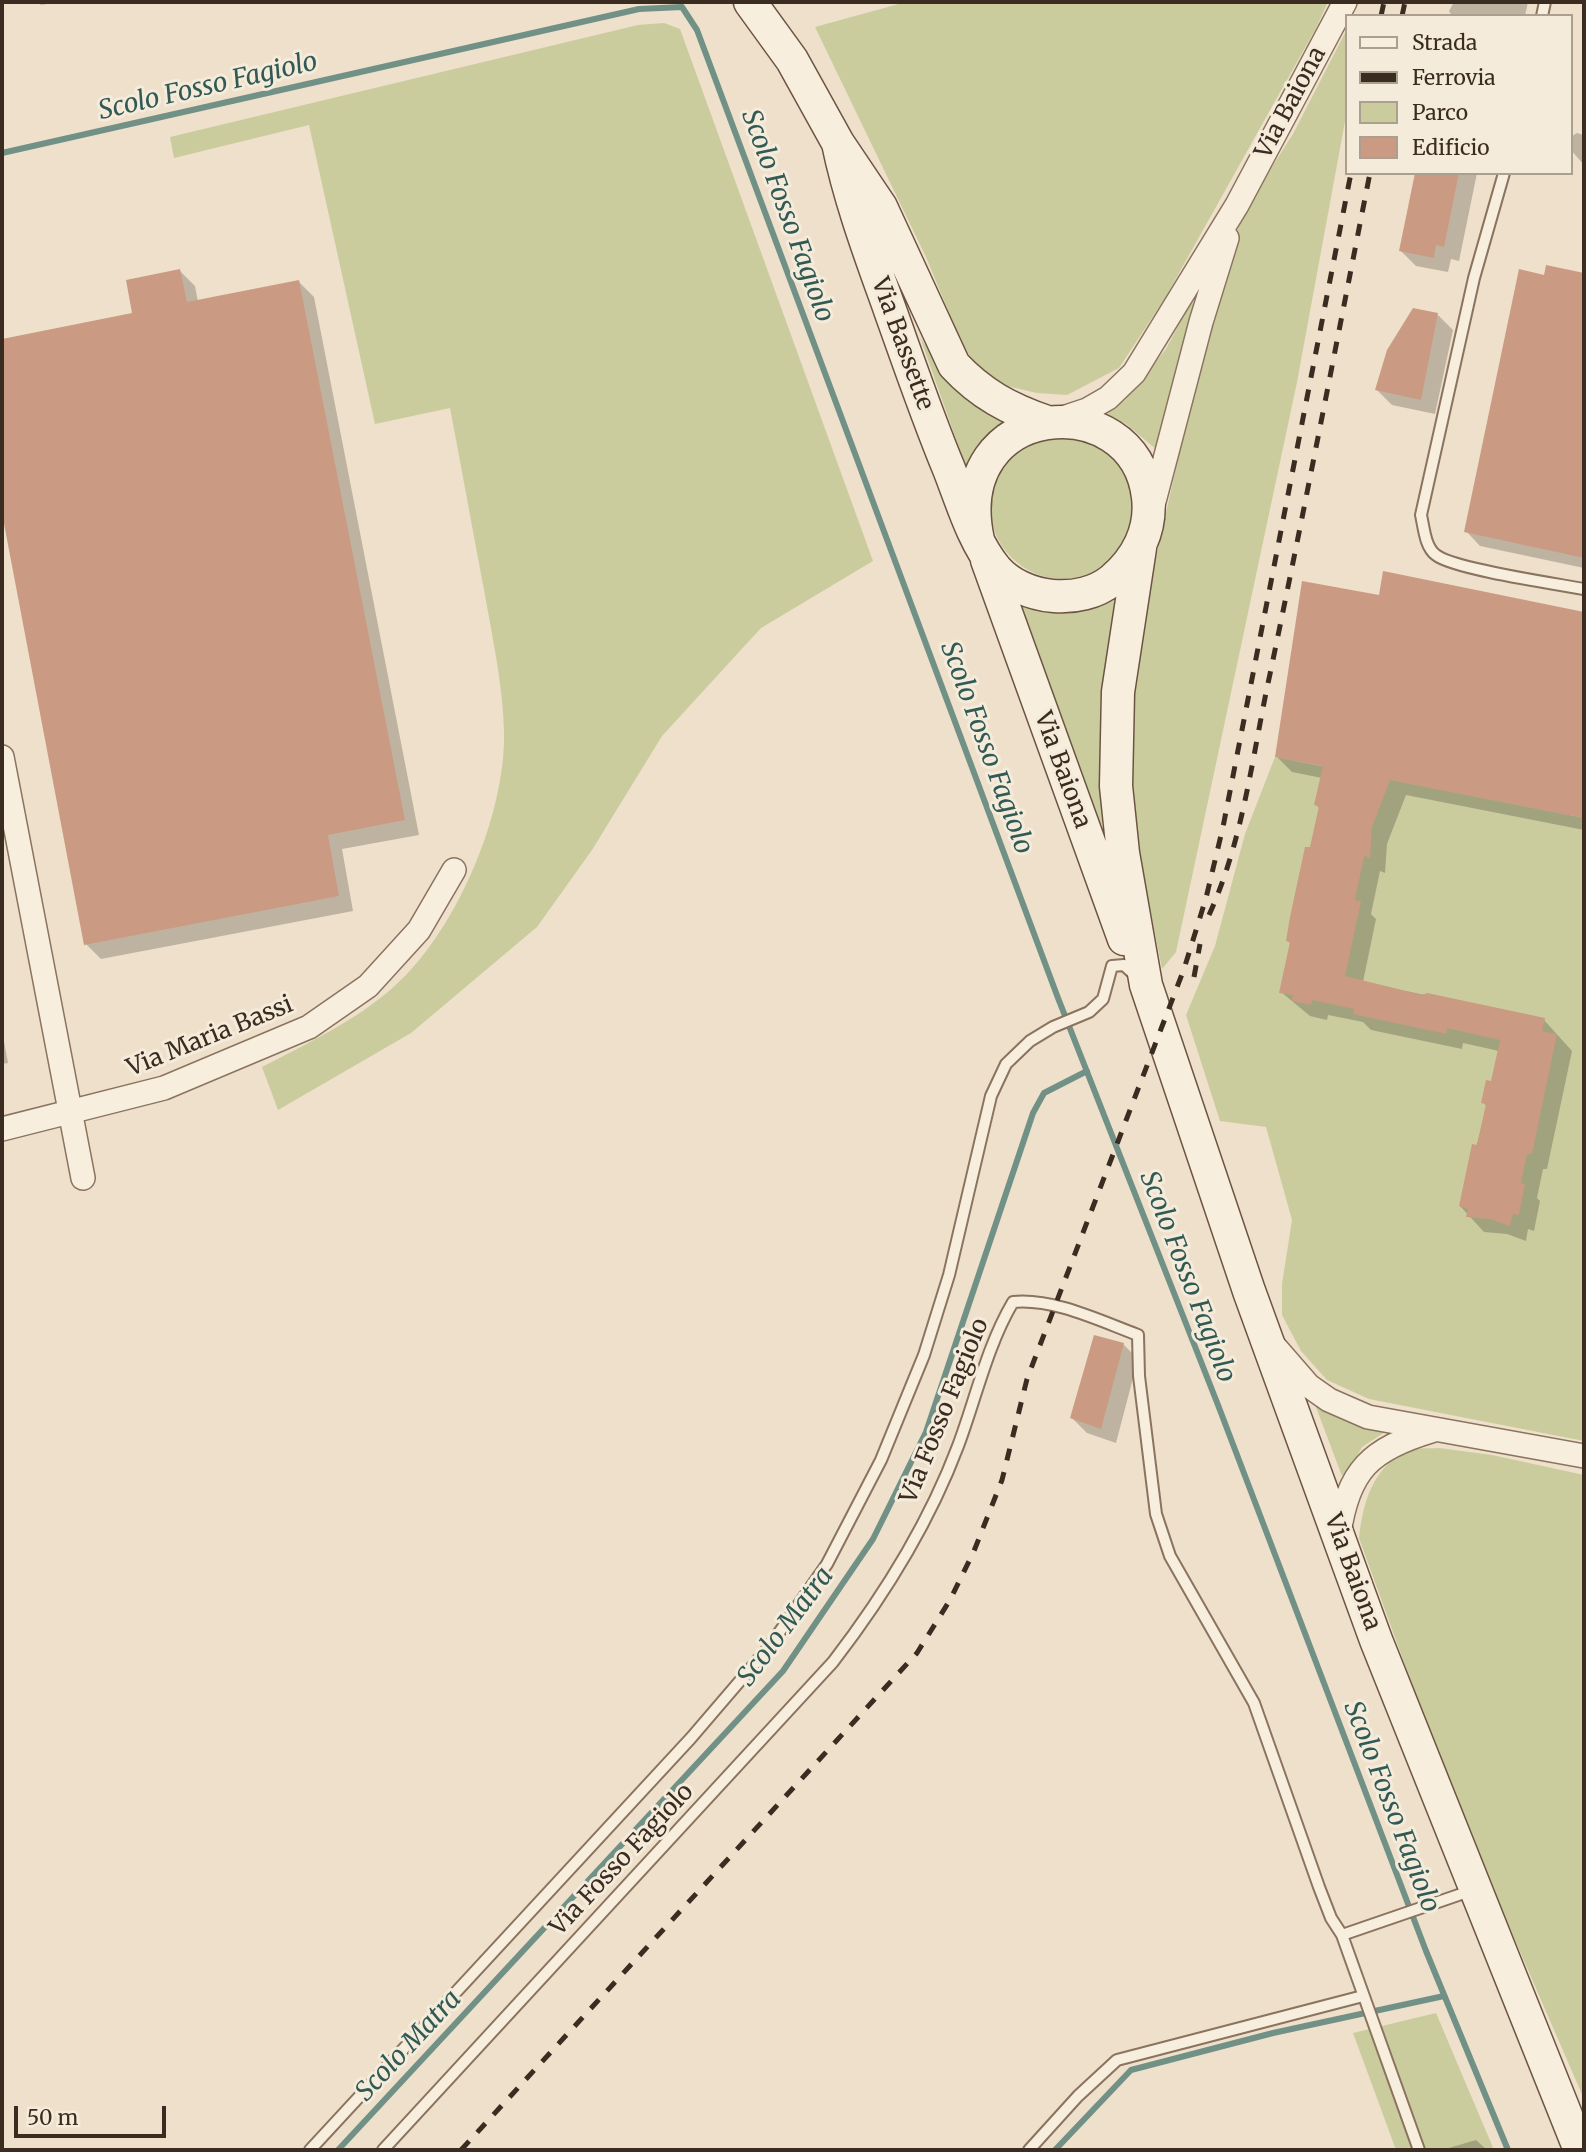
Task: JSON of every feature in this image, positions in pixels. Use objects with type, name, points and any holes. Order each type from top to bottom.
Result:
[{"type":"main road","name":"Via Bassette","points":[[750,2],[792,60],[838,143],[881,207],[954,365],[973,385],[1003,407],[1050,421]]},
{"type":"main road","name":"Via Bassette","points":[[838,143],[849,197],[933,430],[981,546]]},
{"type":"main road","points":[[1050,421],[1080,423],[1105,432],[1125,449],[1140,471],[1148,496],[1144,535],[1127,567],[1108,583],[1087,593],[1063,597],[1040,595],[1017,586],[998,571],[981,546],[972,515],[974,489],[984,465],[1000,444],[1022,430],[1050,421]]},
{"type":"main road","name":"Via Baiona","points":[[1144,535],[1118,692],[1116,786],[1123,853],[1146,985]]},
{"type":"main road","name":"Via Baiona","points":[[981,546],[1119,930],[1146,985],[1264,1332],[1339,1537],[1474,1890],[1580,2150]]},
{"type":"street","name":"Via Baiona","points":[[1050,421],[1087,410],[1108,398],[1134,373],[1237,205],[1345,2]]},
{"type":"street","name":"Via Baiona","points":[[1144,535],[1200,322],[1237,205]]},
{"type":"street","points":[[2,757],[83,1178]]},
{"type":"street","name":"Via Maria Bassi","points":[[2,1129],[164,1088],[309,1027],[377,977],[419,930],[454,870]]},
{"type":"street","points":[[1264,1332],[1293,1371],[1329,1400],[1368,1417],[1584,1456]]},
{"type":"street","points":[[1339,1537],[1343,1503],[1358,1474],[1377,1453],[1396,1441],[1434,1430]]},
{"type":"lane","points":[[1503,175],[1474,278],[1421,515],[1427,541],[1436,555],[1462,565],[1584,589]]},
{"type":"lane","points":[[310,2150],[691,1738],[769,1647],[827,1564],[881,1460],[924,1355],[949,1275],[992,1096],[1006,1065],[1030,1041],[1053,1027],[1089,1012],[1103,999],[1112,966],[1124,964],[1146,985]]},
{"type":"lane","name":"Via Fosso Fagiolo","points":[[383,2150],[833,1662],[863,1623],[917,1535],[952,1461],[1001,1322],[1013,1302],[1029,1300],[1066,1309],[1138,1335],[1139,1376],[1156,1514],[1170,1556],[1254,1703],[1327,1908],[1342,1935],[1419,2150]]},
{"type":"lane","points":[[1342,1935],[1474,1890]]},
{"type":"lane","points":[[1029,2150],[1078,2096],[1116,2060],[1365,1999]]},
{"type":"green space","points":[[906,2],[1328,2],[1165,298],[1119,368],[1067,395],[1037,393],[1007,386],[984,372],[964,349],[926,257],[815,27]]},
{"type":"green space","points":[[664,23],[680,29],[873,561],[761,628],[662,736],[592,850],[537,927],[411,1033],[278,1110],[262,1067],[344,1023],[389,991],[413,968],[435,940],[454,907],[472,873],[496,800],[504,732],[502,698],[450,408],[375,424],[309,125],[174,158],[170,137],[638,25]]},
{"type":"green space","points":[[1344,35],[1344,127],[1297,382],[1176,952],[1162,969],[1129,801],[1134,656],[1197,374],[1243,212],[1293,134]]},
{"type":"green space","points":[[1196,300],[1157,450],[1126,424],[1102,411],[1124,401],[1166,349],[1188,307]]},
{"type":"green space","points":[[920,337],[956,386],[977,404],[1006,422],[969,476]]},
{"type":"green space","points":[[1063,433],[1091,439],[1114,455],[1130,478],[1136,506],[1130,534],[1114,557],[1091,573],[1063,579],[1035,573],[1012,557],[996,534],[990,506],[996,478],[1012,455],[1035,439]]},
{"type":"green space","points":[[1120,587],[1105,705],[1102,824],[1097,825],[1049,682],[1012,591]]},
{"type":"green space","points":[[1275,757],[1584,818],[1584,1441],[1369,1399],[1327,1380],[1301,1351],[1282,1315],[1282,1284],[1292,1220],[1266,1127],[1220,1121],[1186,1015],[1215,946],[1245,834]]},
{"type":"green space","points":[[1314,1402],[1383,1426],[1385,1432],[1362,1447],[1349,1471],[1342,1476]]},
{"type":"green space","points":[[1439,1448],[1492,1455],[1584,1475],[1584,2099],[1452,1795],[1359,1538],[1363,1512],[1371,1488],[1385,1467],[1407,1451]]},
{"type":"green space","points":[[1436,2013],[1494,2150],[1396,2150],[1353,2033]]},
{"type":"building","points":[[1415,175],[1459,175],[1444,247],[1436,245],[1434,258],[1399,251]]},
{"type":"building","points":[[1546,265],[1584,273],[1584,558],[1464,532],[1519,269],[1544,275]]},
{"type":"building","points":[[180,269],[187,302],[299,280],[405,820],[328,835],[339,896],[84,945],[2,513],[2,339],[132,313],[126,280]]},
{"type":"building","points":[[1413,308],[1438,313],[1421,400],[1375,390],[1387,350]]},
{"type":"building","points":[[1383,571],[1584,612],[1584,818],[1390,780],[1372,827],[1370,858],[1364,856],[1355,900],[1361,901],[1345,976],[1422,995],[1427,993],[1545,1018],[1542,1031],[1557,1034],[1532,1154],[1527,1154],[1521,1183],[1525,1184],[1519,1215],[1513,1214],[1510,1226],[1490,1219],[1466,1217],[1468,1209],[1459,1206],[1472,1144],[1477,1145],[1486,1104],[1481,1103],[1486,1080],[1491,1081],[1500,1040],[1447,1028],[1446,1034],[1353,1014],[1354,1009],[1312,1000],[1311,1005],[1292,1001],[1293,995],[1279,993],[1290,942],[1286,941],[1290,917],[1305,847],[1310,847],[1319,806],[1314,805],[1323,766],[1275,757],[1302,581],[1379,595]]},
{"type":"building","points":[[1094,1335],[1124,1343],[1101,1429],[1070,1418]]},
{"type":"waterway","name":"Scolo Fosso Fagiolo","points":[[2,153],[639,9],[682,7],[697,30],[1058,998],[1218,1405],[1426,1951],[1508,2150]]},
{"type":"waterway","name":"Scolo Matra","points":[[338,2150],[783,1671],[873,1539],[926,1432],[1033,1113],[1044,1093],[1087,1071]]},
{"type":"waterway","points":[[1055,2150],[1131,2070],[1273,2033],[1444,1996]]},
{"type":"railway","points":[[1381,14],[1384,2]]},
{"type":"railway","points":[[1402,14],[1405,2]]},
{"type":"railway","points":[[461,2150],[917,1653],[950,1600],[974,1551],[1002,1480],[1027,1379],[1184,969],[1206,898],[1223,827],[1351,175]]},
{"type":"railway","points":[[1209,915],[1231,856],[1246,796],[1370,175]]},
{"type":"railway","points":[[1194,977],[1200,944]]}]
